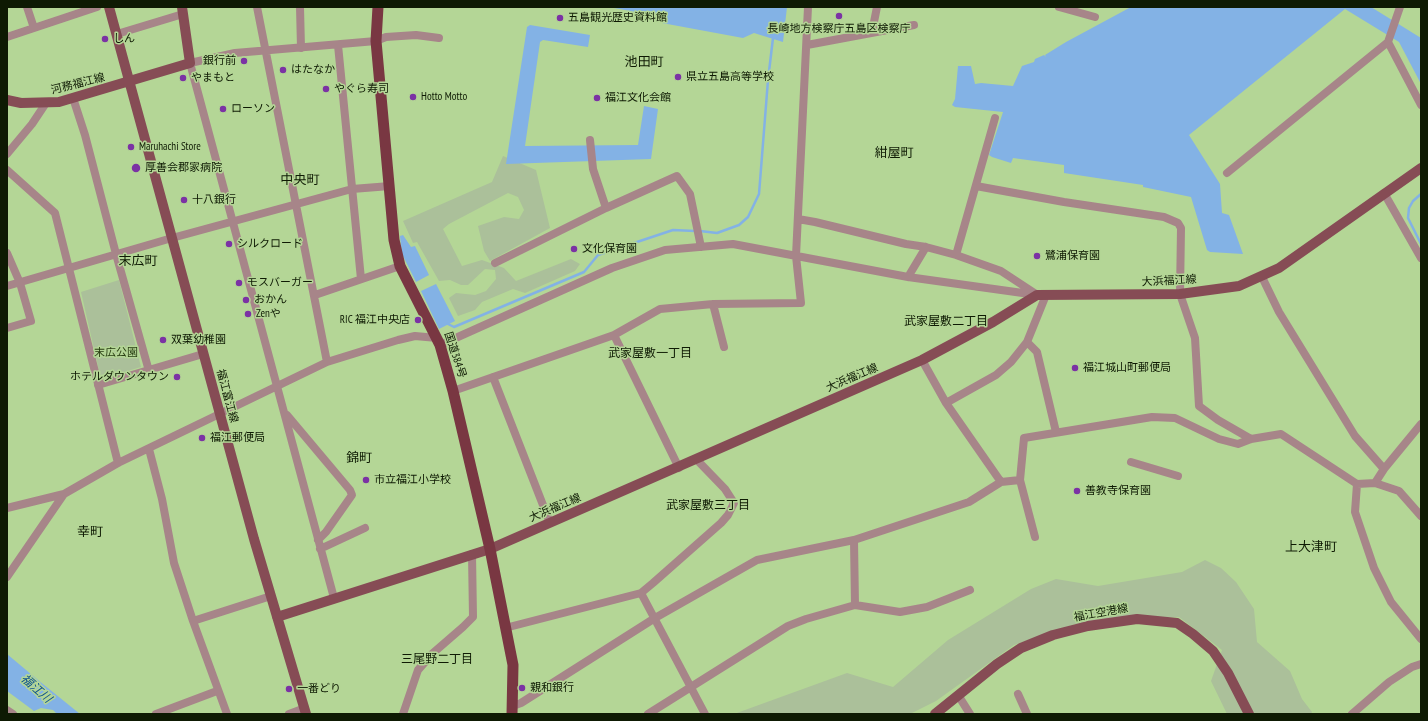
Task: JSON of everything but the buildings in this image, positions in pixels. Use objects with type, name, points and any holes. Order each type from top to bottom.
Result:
[{"type":"highway","name":"国道384号","points":[[378,7],[376,41],[390,186],[391,221],[400,266],[438,342],[453,391],[490,549],[513,665],[512,710]]},
{"type":"main road","name":"福江富江線","points":[[109,7],[203,354],[305,711]]},
{"type":"main road","points":[[130,82],[190,63],[183,11]]},
{"type":"main road","name":"河務福江線","points":[[7,100],[21,103],[46,104],[130,82]]},
{"type":"main road","name":"大浜福江線","points":[[277,617],[490,549],[679,468],[922,360],[1041,295],[1180,294],[1239,286],[1262,277],[1279,268],[1421,168]]},
{"type":"main road","name":"福江空港線","points":[[935,714],[996,664],[1021,648],[1053,635],[1088,626],[1137,619],[1177,623],[1193,634],[1213,651],[1228,673],[1249,714]]},
{"type":"street","points":[[27,7],[34,28]]},
{"type":"street","points":[[7,37],[97,7]]},
{"type":"street","points":[[257,7],[328,362]]},
{"type":"street","points":[[300,7],[301,48]]},
{"type":"street","points":[[453,391],[614,335],[660,309],[713,304],[801,303],[796,256],[808,7]]},
{"type":"street","points":[[872,32],[877,7]]},
{"type":"street","points":[[1059,7],[1095,17]]},
{"type":"street","points":[[1227,172],[1388,42],[1397,20],[1400,7]]},
{"type":"street","points":[[117,34],[183,11]]},
{"type":"street","points":[[807,45],[914,25]]},
{"type":"street","points":[[334,598],[234,221],[190,63],[234,53],[376,41],[386,37],[416,35],[439,38]]},
{"type":"street","points":[[1388,42],[1421,105]]},
{"type":"street","points":[[338,45],[361,279]]},
{"type":"street","points":[[73,98],[85,135],[116,254],[149,371]]},
{"type":"street","points":[[7,154],[32,124],[46,104]]},
{"type":"street","points":[[956,255],[995,118]]},
{"type":"street","points":[[590,140],[593,169],[606,208]]},
{"type":"street","points":[[7,170],[55,213],[70,267],[118,463]]},
{"type":"street","points":[[495,263],[606,208],[677,176],[690,194],[701,247]]},
{"type":"street","points":[[7,286],[296,204],[352,190],[390,186]]},
{"type":"street","points":[[976,186],[1064,202],[1164,217],[1178,223],[1181,228],[1180,294],[1195,338],[1199,406],[1218,420],[1251,439]]},
{"type":"street","points":[[1384,193],[1421,258]]},
{"type":"street","points":[[798,219],[956,255],[1001,271],[1041,295]]},
{"type":"street","points":[[7,508],[64,494],[118,463],[328,362],[415,336],[438,342],[612,268],[665,250],[733,244],[908,277],[1041,295]]},
{"type":"street","points":[[908,277],[926,247]]},
{"type":"street","points":[[7,253],[20,282],[31,321],[7,328]]},
{"type":"street","points":[[315,295],[400,266]]},
{"type":"street","points":[[1262,277],[1279,312],[1355,436],[1384,469]]},
{"type":"street","points":[[946,403],[996,376],[1011,362],[1027,342],[1041,295]]},
{"type":"street","points":[[713,304],[724,347]]},
{"type":"street","points":[[614,335],[679,468]]},
{"type":"street","points":[[1027,342],[1037,352],[1056,432]]},
{"type":"street","points":[[98,385],[203,354]]},
{"type":"street","points":[[922,360],[946,403],[1001,482]]},
{"type":"street","points":[[493,377],[550,523]]},
{"type":"street","points":[[285,413],[350,490],[352,495],[326,532],[318,540]]},
{"type":"street","points":[[1035,537],[1020,480],[1024,438],[1152,417],[1175,418],[1219,440],[1238,444],[1251,439],[1281,434],[1357,484],[1375,483],[1399,491],[1421,516]]},
{"type":"street","points":[[1375,483],[1384,469],[1421,424]]},
{"type":"street","points":[[149,449],[162,499],[174,563],[217,691],[227,714]]},
{"type":"street","points":[[505,628],[641,593],[721,523],[728,515],[734,503],[725,489],[697,460]]},
{"type":"street","points":[[1131,462],[1178,476]]},
{"type":"street","points":[[512,710],[655,618],[757,560],[854,540],[969,502],[1001,482],[1020,480]]},
{"type":"street","points":[[1357,484],[1355,512],[1374,568],[1391,602],[1421,639]]},
{"type":"street","points":[[7,577],[64,494]]},
{"type":"street","points":[[320,549],[365,528]]},
{"type":"street","points":[[854,540],[855,605]]},
{"type":"street","points":[[403,714],[418,670],[433,653],[463,627],[473,616],[472,554]]},
{"type":"street","points":[[648,714],[788,626],[855,605],[900,612],[927,608],[970,590]]},
{"type":"street","points":[[641,593],[705,714]]},
{"type":"street","points":[[193,621],[271,596]]},
{"type":"street","points":[[1352,714],[1388,682],[1412,667],[1421,664]]},
{"type":"street","points":[[156,714],[217,691]]},
{"type":"street","points":[[1018,694],[1027,714]]},
{"type":"street","points":[[958,695],[970,714]]},
{"type":"street","points":[[7,710],[13,714]]},
{"type":"street","points":[[289,714],[305,711]]},
{"type":"green space","points":[[503,156],[536,170],[550,228],[490,261],[484,251],[478,226],[504,217],[519,219],[524,210],[518,197],[508,193],[449,224],[443,229],[462,266],[482,260],[504,268],[516,281],[571,259],[580,264],[575,271],[525,293],[513,289],[482,302],[475,310],[458,316],[449,298],[456,293],[475,295],[486,291],[496,279],[495,270],[485,269],[468,285],[461,285],[450,280],[439,281],[417,242],[413,243],[403,221],[492,182]]},
{"type":"green space","name":"末広公園","points":[[119,280],[141,367],[104,378],[100,375],[81,292]]},
{"type":"green space","points":[[1205,560],[1221,568],[1236,582],[1254,609],[1257,642],[1290,671],[1302,699],[1312,712],[1311,714],[1227,714],[1211,681],[1222,650],[1179,617],[1075,624],[1014,645],[936,701],[910,714],[734,714],[847,673],[893,687],[948,640],[1031,589],[1056,579],[1098,586],[1182,572]]},
{"type":"water","points":[[609,7],[787,7],[783,42],[754,33],[743,38],[662,23],[663,19],[657,16]]},
{"type":"water","points":[[1131,7],[1371,7],[1421,38],[1421,84],[1399,42],[1345,9],[1189,135],[1220,184],[1222,213],[1229,215],[1243,254],[1210,252],[1207,250],[1191,197],[1143,187],[1143,185],[1064,173],[1064,165],[1013,158],[1011,163],[992,157],[989,155],[1003,112],[955,107],[952,105],[955,99],[958,66],[971,66],[975,84],[981,83],[1013,86],[1022,66],[1034,62],[1035,59],[1044,55],[1046,57],[1045,55],[1066,42]]},
{"type":"water","points":[[530,25],[590,35],[588,47],[543,40],[540,42],[525,146],[638,145],[644,106],[658,109],[651,159],[506,164],[527,27]]},
{"type":"water","points":[[403,235],[411,247],[415,246],[429,275],[416,282],[402,254],[400,236]]},
{"type":"water","points":[[436,284],[455,321],[439,329],[421,291]]},
{"type":"water","name":"福江川","points":[[7,654],[80,714],[57,714],[53,710],[41,708],[34,711],[7,691]]},
{"type":"waterway","points":[[700,231],[717,233],[739,225],[748,217],[759,194],[768,80],[773,38]]},
{"type":"waterway","points":[[1421,194],[1413,201],[1409,208],[1408,218],[1421,244]]},
{"type":"waterway","points":[[448,324],[454,327],[584,272],[598,255],[673,230],[695,231]]},
{"type":"place","name":"長崎地方検察庁五島区検察庁","points":[[839,16]]},
{"type":"place","name":"五島観光歴史資料館","points":[[560,18]]},
{"type":"place","name":"しん","points":[[105,39]]},
{"type":"place","name":"銀行前","points":[[244,61]]},
{"type":"place","name":"はたなか","points":[[283,70]]},
{"type":"place","name":"県立五島高等学校","points":[[678,77]]},
{"type":"place","name":"やまもと","points":[[183,78]]},
{"type":"place","name":"やぐら寿司","points":[[326,89]]},
{"type":"place","name":"Hotto Motto","points":[[413,97]]},
{"type":"place","name":"福江文化会館","points":[[597,98]]},
{"type":"place","name":"ローソン","points":[[223,109]]},
{"type":"place","name":"Maruhachi Store","points":[[131,147]]},
{"type":"place","name":"厚善会郡家病院","points":[[136,168]]},
{"type":"place","name":"十八銀行","points":[[184,200]]},
{"type":"place","name":"シルクロード","points":[[229,244]]},
{"type":"place","name":"文化保育園","points":[[574,249]]},
{"type":"place","name":"鷺浦保育園","points":[[1037,256]]},
{"type":"place","name":"モスバーガー","points":[[239,283]]},
{"type":"place","name":"おかん","points":[[246,300]]},
{"type":"place","name":"Zenや","points":[[248,314]]},
{"type":"place","name":"RIC 福江中央店","points":[[418,320]]},
{"type":"place","name":"双葉幼稚園","points":[[163,340]]},
{"type":"place","name":"福江城山町郵便局","points":[[1075,368]]},
{"type":"place","name":"ホテルダウンタウン","points":[[177,377]]},
{"type":"place","name":"福江郵便局","points":[[202,438]]},
{"type":"place","name":"市立福江小学校","points":[[366,480]]},
{"type":"place","name":"善教寺保育園","points":[[1077,491]]},
{"type":"place","name":"親和銀行","points":[[522,688]]},
{"type":"place","name":"一番どり","points":[[289,689]]},
{"type":"district","name":"池田町","points":[[644,62]]},
{"type":"district","name":"紺屋町","points":[[894,153]]},
{"type":"district","name":"中央町","points":[[300,180]]},
{"type":"district","name":"末広町","points":[[138,261]]},
{"type":"district","name":"武家屋敷二丁目","points":[[946,322]]},
{"type":"district","name":"武家屋敷一丁目","points":[[650,354]]},
{"type":"district","name":"錦町","points":[[359,458]]},
{"type":"district","name":"武家屋敷三丁目","points":[[708,506]]},
{"type":"district","name":"幸町","points":[[90,532]]},
{"type":"district","name":"上大津町","points":[[1311,547]]},
{"type":"district","name":"三尾野二丁目","points":[[437,660]]}]
